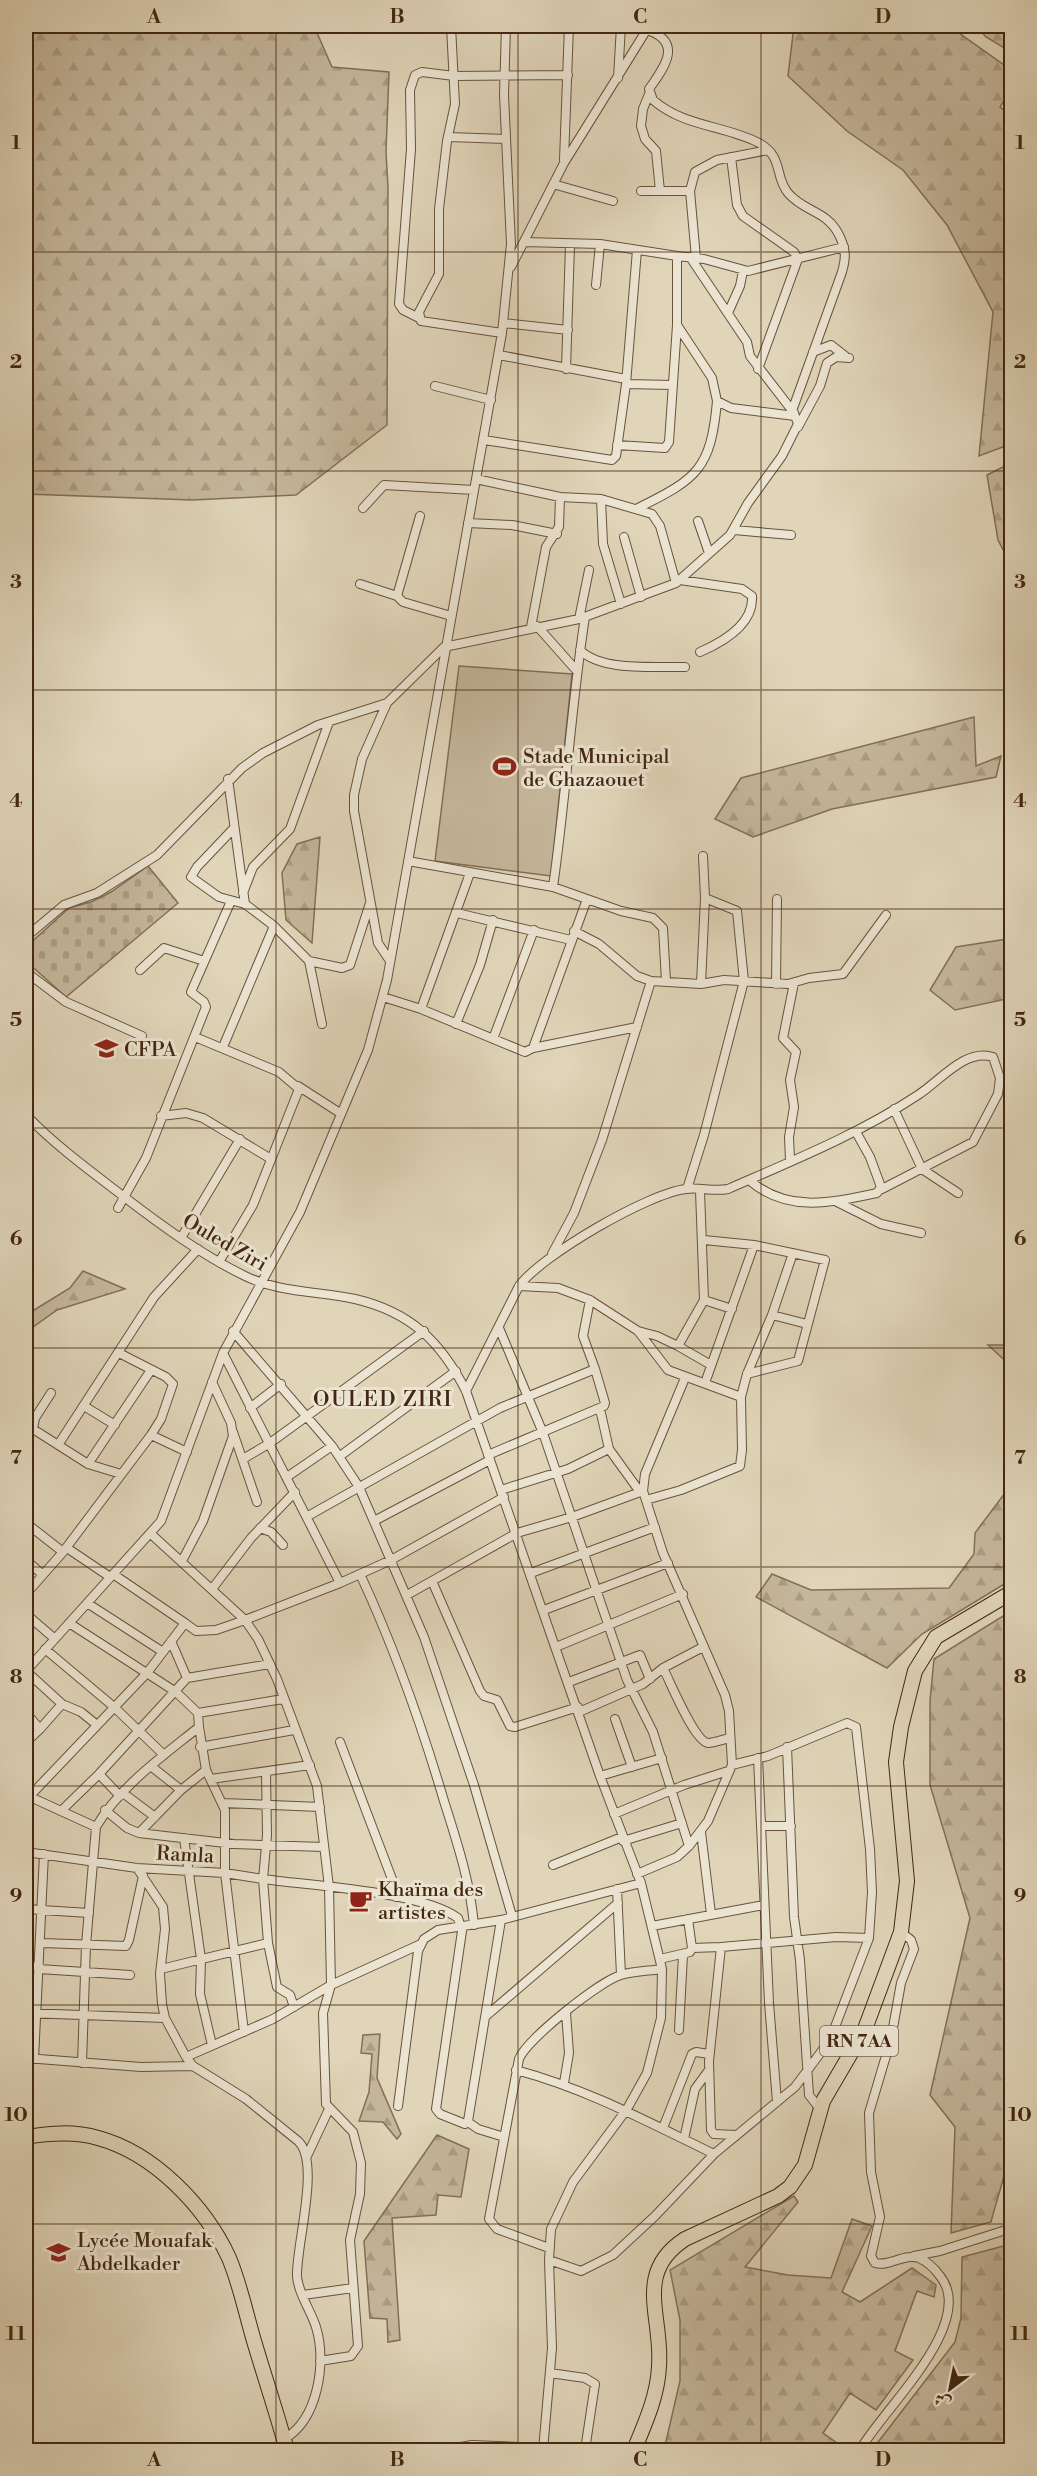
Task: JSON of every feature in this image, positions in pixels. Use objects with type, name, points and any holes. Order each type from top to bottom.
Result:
[{"type":"main road","name":"RN 7AA","points":[[634,2451],[649,2411],[659,2367],[653,2288],[660,2262],[671,2247],[764,2204],[790,2187],[805,2165],[827,2091],[865,2029],[901,1932],[907,1881],[896,1762],[901,1727],[915,1671],[931,1642],[941,1633],[1011,1592]]},
{"type":"main road","points":[[26,2137],[69,2133],[98,2138],[119,2145],[160,2171],[191,2202],[228,2257],[286,2445]]},
{"type":"street","points":[[419,318],[419,312],[439,274],[439,209],[448,137],[455,104],[451,26]]},
{"type":"street","points":[[97,1725],[81,1712],[62,1704],[26,1671],[151,1534],[165,1512],[223,1353],[300,1212],[368,1050],[383,997],[444,646],[504,323],[511,236],[504,74],[506,26]]},
{"type":"street","points":[[564,163],[569,26]]},
{"type":"street","points":[[618,78],[621,26]]},
{"type":"street","points":[[510,270],[564,163],[652,28],[664,39],[668,56],[643,109],[641,126],[645,139],[656,151],[660,191]]},
{"type":"street","points":[[619,55],[626,66]]},
{"type":"street","points":[[502,333],[421,321],[403,310],[399,304],[411,149],[411,90],[415,75],[422,72],[454,76],[568,75]]},
{"type":"street","points":[[649,94],[657,104],[682,118],[739,134],[768,150],[778,163],[788,192],[831,220],[844,247],[846,260],[794,413]]},
{"type":"street","points":[[448,137],[506,139]]},
{"type":"street","points":[[768,150],[730,158],[699,168],[693,176],[690,191],[693,257],[747,342],[750,356],[758,369],[794,413],[798,428]]},
{"type":"street","points":[[730,158],[737,205],[743,216],[794,252],[798,259],[758,369]]},
{"type":"street","points":[[553,184],[613,201]]},
{"type":"street","points":[[641,191],[690,191]]},
{"type":"street","points":[[511,236],[570,245],[600,244],[693,257],[743,271],[844,247]]},
{"type":"street","points":[[596,285],[600,244]]},
{"type":"street","points":[[566,369],[570,245]]},
{"type":"street","points":[[484,440],[612,460],[616,456],[626,381],[637,250]]},
{"type":"street","points":[[617,445],[665,448],[669,442],[676,325],[677,256]]},
{"type":"street","points":[[728,313],[740,286],[743,271]]},
{"type":"street","points":[[504,323],[568,330]]},
{"type":"street","points":[[638,508],[682,483],[701,465],[709,453],[717,401],[712,378],[676,325]]},
{"type":"street","points":[[390,961],[378,943],[354,812],[354,795],[362,759],[387,703],[444,646],[582,618],[678,581],[735,530],[744,509],[771,473],[798,428],[820,386],[827,363],[832,358],[847,357],[831,345],[813,352]]},
{"type":"street","points":[[499,355],[626,381],[673,385]]},
{"type":"street","points":[[435,386],[491,400]]},
{"type":"street","points":[[717,401],[731,408],[794,413]]},
{"type":"street","points":[[476,479],[560,497],[601,499],[638,508],[656,517],[678,581]]},
{"type":"street","points":[[363,508],[384,485],[474,490]]},
{"type":"street","points":[[534,627],[546,547],[557,534],[560,497]]},
{"type":"street","points":[[601,499],[603,544],[621,604]]},
{"type":"street","points":[[398,596],[420,516]]},
{"type":"street","points":[[698,521],[709,553]]},
{"type":"street","points":[[468,523],[512,525],[557,534]]},
{"type":"street","points":[[735,530],[792,535]]},
{"type":"street","points":[[624,537],[641,597]]},
{"type":"street","points":[[553,887],[589,570]]},
{"type":"street","points":[[678,581],[742,589],[752,596],[753,607],[744,622],[715,645],[700,652]]},
{"type":"street","points":[[360,584],[398,596],[403,602],[451,616]]},
{"type":"street","points":[[534,627],[576,670]]},
{"type":"street","points":[[580,650],[588,658],[604,663],[685,667]]},
{"type":"street","points":[[26,937],[64,905],[97,893],[157,855],[228,779],[263,753],[329,722],[387,703]]},
{"type":"street","points":[[243,893],[254,867],[290,829],[329,722]]},
{"type":"street","points":[[228,779],[245,904]]},
{"type":"street","points":[[234,828],[197,867],[191,878],[210,892],[231,902],[245,904],[274,926],[309,962],[322,1024]]},
{"type":"street","points":[[701,984],[705,898],[703,856]]},
{"type":"street","points":[[408,861],[553,887],[621,911],[653,918],[661,924],[666,953],[666,981]]},
{"type":"street","points":[[421,1009],[470,873]]},
{"type":"street","points":[[687,1189],[704,1136],[744,981],[737,911],[705,898]]},
{"type":"street","points":[[532,1048],[587,899]]},
{"type":"street","points":[[776,984],[777,899]]},
{"type":"street","points":[[309,962],[342,968],[350,965],[370,901]]},
{"type":"street","points":[[117,1208],[146,1158],[206,1007],[204,1002],[191,992],[231,902]]},
{"type":"street","points":[[457,913],[571,940]]},
{"type":"street","points":[[574,931],[599,944],[637,976],[651,981],[701,984],[744,981],[776,984],[794,983],[809,978],[841,976],[847,971],[886,915]]},
{"type":"street","points":[[456,1024],[480,965],[493,920]]},
{"type":"street","points":[[223,1047],[274,926]]},
{"type":"street","points":[[493,1039],[534,930]]},
{"type":"street","points":[[140,970],[164,948],[204,961]]},
{"type":"street","points":[[26,972],[66,1002],[142,1036]]},
{"type":"street","points":[[551,1255],[573,1213],[594,1161],[651,981]]},
{"type":"street","points":[[790,1160],[789,1137],[794,1107],[790,1080],[796,1052],[783,1038],[794,983]]},
{"type":"street","points":[[383,997],[421,1009],[522,1051],[637,1027]]},
{"type":"street","points":[[195,1036],[279,1072],[340,1113]]},
{"type":"street","points":[[466,1391],[519,1286],[551,1255],[632,1210],[687,1189],[724,1190],[856,1132],[921,1093],[957,1064],[977,1055],[988,1055],[996,1060],[1000,1078],[998,1094],[973,1142],[876,1194],[835,1201],[780,1200],[749,1180]]},
{"type":"street","points":[[219,1262],[244,1224],[296,1100],[298,1086]]},
{"type":"street","points":[[894,1109],[922,1169],[958,1193]]},
{"type":"street","points":[[161,1116],[190,1114],[240,1139],[271,1159]]},
{"type":"street","name":"Ouled Ziri","points":[[26,1115],[88,1172],[219,1262],[262,1284],[356,1299],[403,1318],[424,1331],[456,1371],[466,1391],[579,1710],[600,1776],[639,1879],[662,1969],[661,2018],[647,2073],[627,2109],[565,2196],[552,2229],[549,2248],[552,2348],[543,2449]]},
{"type":"street","points":[[856,1132],[870,1157],[882,1190]]},
{"type":"street","points":[[181,1238],[240,1139]]},
{"type":"street","points":[[678,1346],[704,1300],[704,1240],[700,1191]]},
{"type":"street","points":[[835,1201],[880,1224],[921,1233]]},
{"type":"street","points":[[704,1240],[754,1245],[825,1260],[798,1361],[747,1374]]},
{"type":"street","points":[[705,1383],[754,1245]]},
{"type":"street","points":[[58,1445],[154,1298],[198,1249]]},
{"type":"street","points":[[407,1595],[517,1533],[643,1494],[681,1490],[740,1466],[741,1397],[747,1374],[772,1315],[793,1253]]},
{"type":"street","points":[[519,1286],[558,1288],[590,1300],[638,1331],[678,1346],[711,1365]]},
{"type":"street","points":[[374,1521],[489,1458],[600,1409],[605,1402],[583,1336],[590,1300]]},
{"type":"street","points":[[704,1300],[732,1309]]},
{"type":"street","points":[[772,1315],[807,1324]]},
{"type":"street","points":[[499,1328],[529,1395],[621,1660],[632,1689],[646,1714],[662,1758],[690,1846]]},
{"type":"street","points":[[233,1331],[332,1446],[359,1487],[407,1595],[448,1704],[512,1916]]},
{"type":"street","points":[[243,1459],[270,1443],[397,1353],[424,1331]]},
{"type":"street","points":[[638,1331],[664,1368],[685,1378],[741,1397]]},
{"type":"street","points":[[26,1594],[65,1550],[161,1419],[173,1384],[166,1377],[119,1353]]},
{"type":"street","points":[[223,1353],[308,1516],[340,1583]]},
{"type":"street","points":[[308,1516],[476,1422],[529,1395],[595,1369]]},
{"type":"street","points":[[88,1464],[151,1370]]},
{"type":"street","points":[[340,1456],[456,1371]]},
{"type":"street","points":[[643,1494],[645,1474],[685,1378]]},
{"type":"street","points":[[212,1382],[233,1432],[257,1502]]},
{"type":"street","points":[[250,1407],[281,1384]]},
{"type":"street","points":[[51,1393],[32,1427],[88,1464],[121,1474]]},
{"type":"street","points":[[84,1406],[115,1425]]},
{"type":"street","points":[[186,2057],[244,2032],[331,1985],[421,1944],[438,1930],[501,1920],[617,1889],[677,1857],[701,1832],[730,1768],[729,1711],[725,1695],[668,1563],[643,1494],[609,1449],[600,1409]]},
{"type":"street","points":[[182,1562],[203,1521],[233,1432]]},
{"type":"street","points":[[151,1435],[187,1452]]},
{"type":"street","points":[[287,1477],[332,1446]]},
{"type":"street","points":[[26,1523],[65,1550],[112,1575],[200,1632],[245,1620],[340,1583],[391,1560],[502,1494],[609,1449]]},
{"type":"street","points":[[212,1589],[260,1528],[295,1492]]},
{"type":"street","points":[[531,1573],[655,1527]]},
{"type":"street","points":[[260,1528],[271,1532],[283,1545]]},
{"type":"street","points":[[151,1534],[245,1620],[270,1664],[310,1766],[320,1807],[329,1887],[331,1985],[323,2013],[325,2099],[329,2109],[354,2132],[361,2163],[360,2194],[350,2240],[357,2350],[351,2356],[320,2361]]},
{"type":"street","points":[[26,1560],[43,1575]]},
{"type":"street","points":[[544,1610],[668,1563]]},
{"type":"street","points":[[360,1574],[401,1668],[434,1765],[464,1862],[474,1924]]},
{"type":"street","points":[[432,1581],[480,1691],[484,1696],[497,1700],[510,1726],[515,1727],[579,1710],[632,1689],[650,1679],[663,1668],[703,1647]]},
{"type":"street","points":[[556,1647],[683,1594]]},
{"type":"street","points":[[87,1603],[163,1652]]},
{"type":"street","points":[[26,1614],[55,1639]]},
{"type":"street","points":[[69,1623],[176,1692],[198,1713],[200,1747],[206,1770],[223,1803],[225,1873],[244,2032]]},
{"type":"street","points":[[96,1827],[26,1797],[147,1673],[185,1623]]},
{"type":"street","points":[[171,1641],[187,1678]]},
{"type":"street","points":[[45,1649],[114,1707],[164,1755]]},
{"type":"street","points":[[569,1682],[621,1660],[640,1655],[650,1679]]},
{"type":"street","points":[[61,1811],[140,1731],[187,1678],[270,1664]]},
{"type":"street","points":[[663,1668],[687,1717],[702,1740],[709,1743],[730,1738]]},
{"type":"street","points":[[198,1713],[283,1699]]},
{"type":"street","points":[[26,1742],[62,1704]]},
{"type":"street","points":[[26,1713],[40,1729]]},
{"type":"street","points":[[615,1719],[632,1767]]},
{"type":"street","points":[[549,2260],[581,2271],[613,2255],[655,2217],[714,2154],[777,2102],[808,2071],[830,2040],[869,1938],[872,1892],[858,1730],[847,1723],[614,1814]]},
{"type":"street","points":[[82,2064],[86,1945],[96,1827],[105,1810],[164,1755],[199,1727]]},
{"type":"street","points":[[200,1747],[294,1730]]},
{"type":"street","points":[[340,1742],[392,1879],[396,1897]]},
{"type":"street","points":[[787,1747],[796,1942],[800,1960],[810,2099],[820,2109]]},
{"type":"street","points":[[600,1776],[662,1758]]},
{"type":"street","points":[[758,1758],[765,1943],[777,2102]]},
{"type":"street","points":[[211,1779],[310,1766]]},
{"type":"street","points":[[152,1767],[181,1790]]},
{"type":"street","points":[[139,1833],[181,1790],[206,1770]]},
{"type":"street","points":[[266,1772],[263,1879],[268,1942],[277,1987],[290,1995],[294,2007]]},
{"type":"street","points":[[99,1774],[122,1795],[155,1818]]},
{"type":"street","points":[[223,1803],[320,1807]]},
{"type":"street","points":[[105,1810],[127,1828],[139,1833],[264,1846],[324,1847]]},
{"type":"street","points":[[553,1864],[623,1839],[681,1823]]},
{"type":"street","points":[[762,1826],[791,1826]]},
{"type":"street","points":[[701,1832],[711,1914]]},
{"type":"street","points":[[184,1838],[201,1959],[200,1994],[212,2045]]},
{"type":"street","name":"Ramla","points":[[26,1852],[137,1868],[225,1873],[396,1897],[453,1914],[462,1925]]},
{"type":"street","points":[[44,1854],[42,1943],[30,2059],[141,2067],[193,2066]]},
{"type":"street","points":[[137,1868],[163,1907],[165,1937],[161,1969],[161,1996],[165,2018],[186,2057],[193,2066],[246,2099],[298,2141],[307,2153]]},
{"type":"street","points":[[42,1943],[121,1947],[128,1944],[143,1876]]},
{"type":"street","points":[[617,1889],[621,1975]]},
{"type":"street","points":[[486,2016],[618,1903]]},
{"type":"street","points":[[652,1926],[764,1905]]},
{"type":"street","points":[[26,1909],[88,1913]]},
{"type":"street","points":[[660,1959],[689,1954],[692,1948],[688,1919]]},
{"type":"street","points":[[468,2122],[501,1920]]},
{"type":"street","points":[[462,1925],[436,2109],[440,2114],[465,2124],[468,2122],[478,2129],[504,2137]]},
{"type":"street","points":[[901,1932],[911,1940],[914,1949],[902,1983],[891,2039],[869,2113],[871,2172],[880,2217],[871,2256],[874,2263],[882,2265],[910,2256],[940,2252],[1011,2228]]},
{"type":"street","points":[[692,1948],[796,1942],[836,1937],[869,1938]]},
{"type":"street","points":[[161,1969],[268,1942]]},
{"type":"street","points":[[398,2106],[421,1944]]},
{"type":"street","points":[[721,1947],[709,2070],[711,2130],[714,2134],[736,2135]]},
{"type":"street","points":[[679,2030],[683,1955]]},
{"type":"street","points":[[26,1966],[130,1975]]},
{"type":"street","points":[[549,2248],[497,2229],[489,2219],[516,2070],[525,2048],[607,1982],[621,1975],[662,1969]]},
{"type":"street","points":[[312,1996],[323,2013]]},
{"type":"street","points":[[26,2013],[165,2018]]},
{"type":"street","points":[[564,2083],[569,2053],[566,2013]]},
{"type":"street","points":[[663,2128],[692,2054],[696,2052],[710,2054]]},
{"type":"street","points":[[516,2070],[564,2083],[627,2109],[714,2154]]},
{"type":"street","points":[[684,2139],[695,2089],[709,2070]]},
{"type":"street","points":[[286,2445],[307,2414],[314,2395],[320,2361],[317,2331],[297,2273],[306,2193],[307,2153],[329,2109]]},
{"type":"street","points":[[860,2451],[938,2341],[949,2316],[950,2295],[943,2279],[927,2263],[910,2256]]},
{"type":"street","points":[[303,2295],[352,2288]]},
{"type":"street","points":[[550,2373],[585,2378],[595,2384],[585,2451]]},
{"type":"street","points":[[445,2451],[472,2445],[543,2449]]},
{"type":"green space","points":[[26,26],[314,26],[332,67],[389,72],[386,152],[388,187],[387,425],[296,495],[192,500],[26,494]]},
{"type":"green space","points":[[794,26],[949,26],[1011,70],[1011,89],[1000,107],[1012,117],[1011,444],[979,456],[993,312],[947,225],[903,170],[847,131],[788,76]]},
{"type":"green space","points":[[976,26],[998,26],[1011,36],[1011,52],[986,37]]},
{"type":"green space","points":[[1011,463],[1011,565],[998,540],[987,475]]},
{"type":"green space","name":"Stade Municipal de Ghazaouet","points":[[459,666],[572,674],[551,876],[435,861]]},
{"type":"green space","points":[[974,717],[976,766],[1001,756],[996,777],[832,809],[753,837],[715,819],[741,778]]},
{"type":"green space","points":[[320,837],[312,943],[286,920],[282,873],[297,844]]},
{"type":"green space","points":[[148,866],[178,903],[66,997],[26,961],[26,947],[69,908],[91,902],[111,892]]},
{"type":"green space","points":[[1011,914],[1011,998],[955,1010],[930,990],[956,947],[1007,939]]},
{"type":"green space","points":[[83,1271],[125,1289],[57,1310],[26,1332],[26,1315],[70,1288]]},
{"type":"green space","points":[[988,1345],[1011,1345],[1011,1366]]},
{"type":"green space","points":[[1011,1485],[1011,1580],[922,1634],[887,1668],[756,1597],[772,1574],[811,1590],[949,1588],[974,1554],[975,1533]]},
{"type":"green space","points":[[1011,1611],[1012,2098],[1008,2104],[1012,2131],[1007,2163],[991,2222],[951,2233],[955,2127],[930,2095],[970,1918],[930,1785],[930,1701],[934,1659]]},
{"type":"green space","points":[[380,2034],[377,2078],[401,2134],[397,2139],[383,2122],[359,2121],[369,2092],[372,2054],[361,2053],[363,2035]]},
{"type":"green space","points":[[437,2135],[469,2149],[461,2197],[438,2195],[436,2215],[392,2218],[400,2340],[388,2342],[387,2319],[370,2318],[364,2241]]},
{"type":"green space","points":[[794,2196],[798,2202],[745,2267],[788,2275],[831,2278],[852,2219],[872,2226],[842,2292],[860,2302],[912,2268],[936,2285],[934,2297],[917,2291],[895,2351],[913,2360],[876,2410],[850,2393],[823,2433],[847,2450],[664,2450],[680,2381],[680,2320],[670,2270]]},
{"type":"green space","points":[[1011,2244],[1011,2450],[872,2450],[955,2342],[961,2318],[962,2257]]},
{"type":"place","name":"Stade Municipal de Ghazaouet","points":[[505,767]]},
{"type":"place","name":"CFPA","points":[[106,1049]]},
{"type":"place","name":"Khaïma des artistes","points":[[360,1901]]},
{"type":"place","name":"Lycée Mouafak Abdelkader","points":[[59,2252]]},
{"type":"district","name":"OULED ZIRI","points":[[383,1399]]}]
